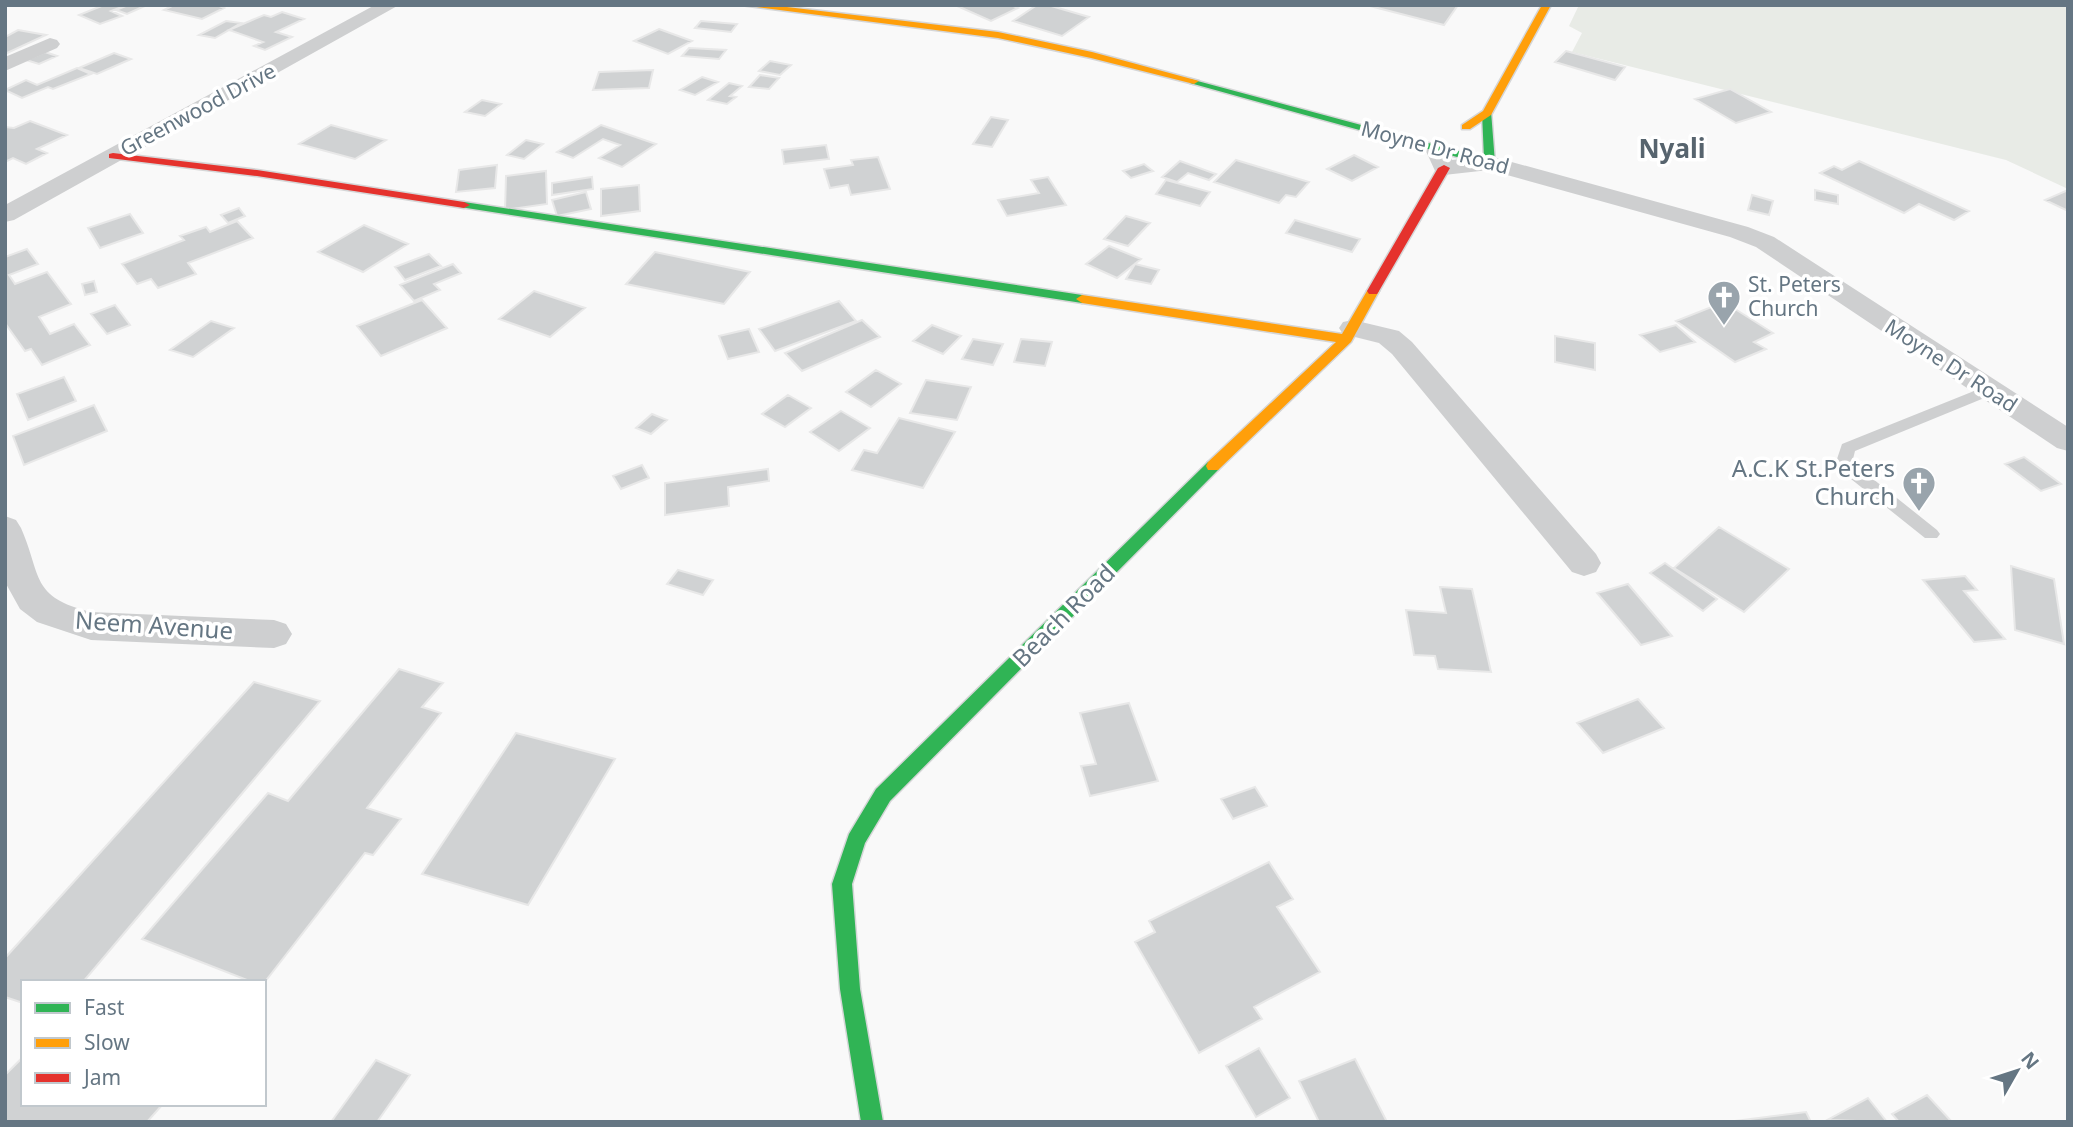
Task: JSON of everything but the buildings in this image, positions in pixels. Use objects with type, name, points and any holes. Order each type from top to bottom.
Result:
[{"type":"street","name":"Greenwood Drive","points":[[5,215],[390,5]]},
{"type":"street","name":"Moyne Dr Road","points":[[745,5],[1024,40],[1184,79],[1387,136],[1446,143]]},
{"type":"street","name":"Beach Road","points":[[872,1122],[850,989],[842,884],[856,840],[883,795],[1206,472],[1349,334],[1446,143],[1487,113],[1547,5]]},
{"type":"street","points":[[5,65],[50,44]]},
{"type":"street","points":[[1446,143],[1490,163],[1487,113]]},
{"type":"street","points":[[113,156],[257,173],[1349,334],[1389,337],[1402,348],[1584,562]]},
{"type":"street","name":"Moyne Dr Road","points":[[1490,163],[1739,232],[1765,242],[2068,441]]},
{"type":"street","name":"Neem Avenue","points":[[8,549],[22,583],[40,607],[62,619],[91,626],[274,634]]},
{"type":"lane","points":[[1931,534],[1852,471],[1845,458],[1848,448],[1989,390]]},
{"type":"shaded area","points":[[1579,5],[2068,5],[2068,189],[2006,160],[1572,52],[1582,33],[1569,26]]},
{"type":"traffic: fast","points":[[1194,81],[1490,163],[1487,113]]},
{"type":"traffic: fast","points":[[464,205],[1082,299]]},
{"type":"traffic: fast","points":[[872,1122],[850,989],[842,884],[856,840],[883,795],[1213,466]]},
{"type":"traffic: slow","points":[[745,5],[998,35],[1194,81]]},
{"type":"traffic: slow","points":[[1466,127],[1487,113],[1547,5]]},
{"type":"traffic: slow","points":[[1213,466],[1346,339],[1373,291]]},
{"type":"traffic: slow","points":[[1082,299],[1346,339]]},
{"type":"traffic: jam","points":[[113,156],[257,173],[464,205]]},
{"type":"traffic: jam","points":[[1373,291],[1444,168]]},
{"type":"place","name":"St. Peters Church","points":[[1724,327]]},
{"type":"place","name":"A.C.K St.Peters Church","points":[[1919,513]]},
{"type":"district","name":"Nyali","points":[[1672,149]]}]
